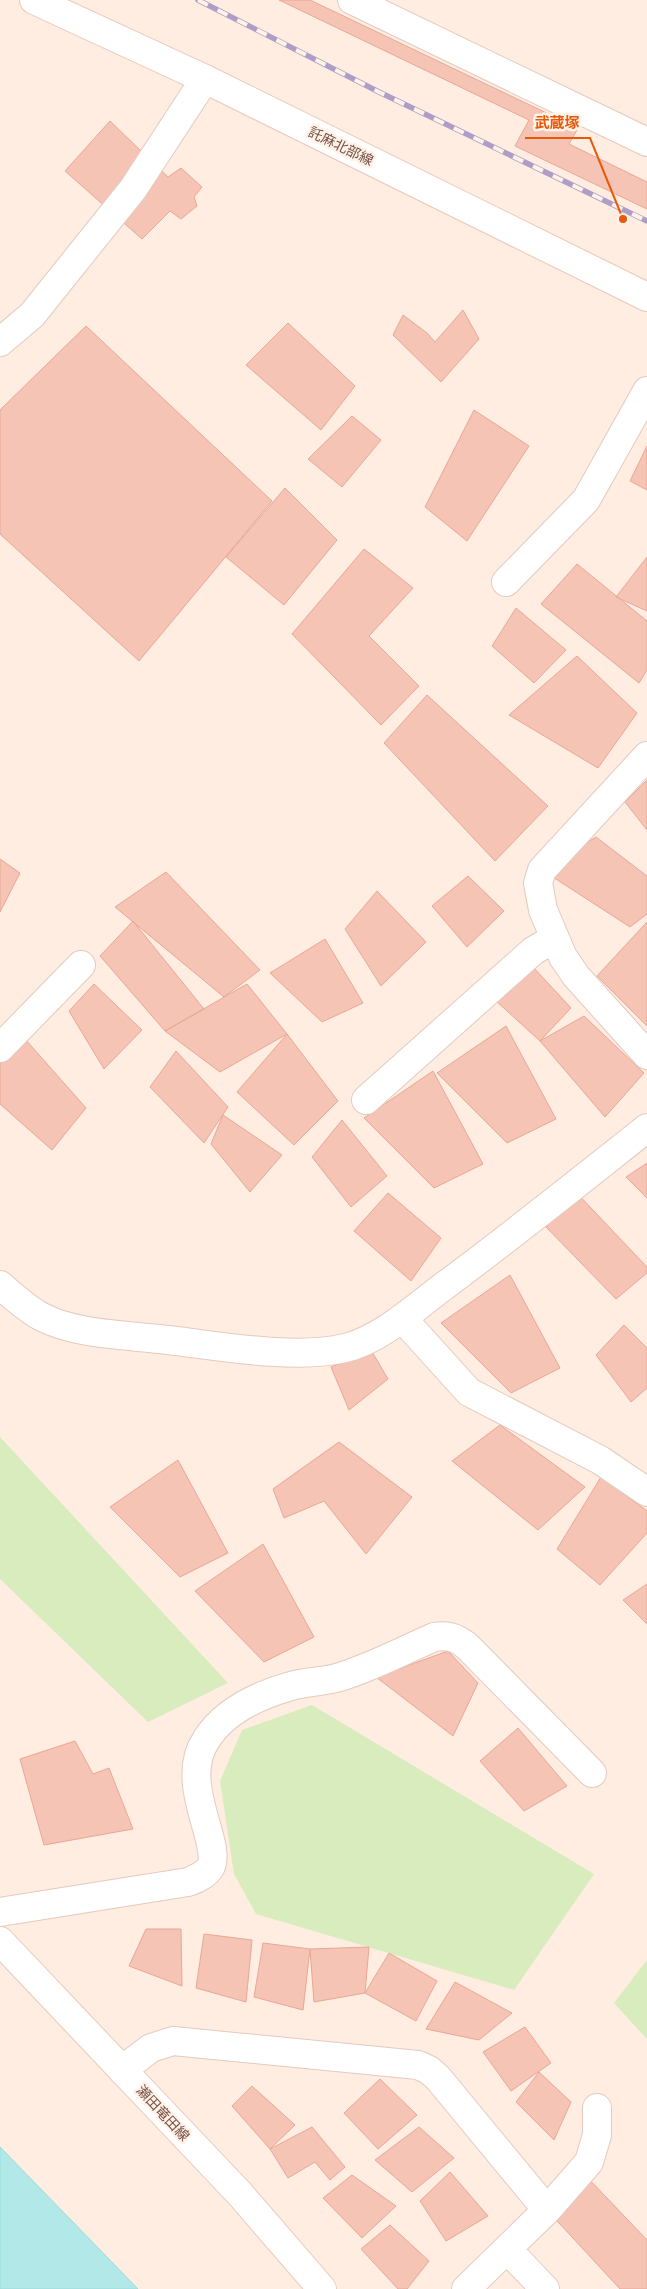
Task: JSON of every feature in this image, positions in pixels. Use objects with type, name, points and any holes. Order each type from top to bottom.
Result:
[{"type":"street","name":"託麻北部線","points":[[34,0],[205,79],[647,298]]},
{"type":"street","points":[[352,0],[647,142]]},
{"type":"street","points":[[0,342],[32,315],[133,190],[205,79]]},
{"type":"street","points":[[506,582],[586,500],[647,392]]},
{"type":"street","points":[[647,756],[542,870],[538,883],[543,910],[562,957],[576,976],[647,1055]]},
{"type":"street","points":[[366,1100],[533,951],[555,938]]},
{"type":"street","points":[[0,1048],[81,965]]},
{"type":"street","points":[[0,1285],[41,1317],[63,1325],[105,1333],[264,1351],[320,1352],[346,1348],[367,1340],[402,1318],[500,1245],[647,1128]]},
{"type":"street","points":[[402,1318],[469,1392],[600,1460],[647,1492]]},
{"type":"street","points":[[0,1912],[188,1882],[201,1878],[211,1867],[213,1852],[197,1795],[196,1764],[201,1746],[214,1726],[245,1704],[291,1686],[343,1677],[434,1637],[445,1635],[455,1637],[466,1646],[592,1772]]},
{"type":"street","name":"瀬田竜田線","points":[[0,1941],[240,2194],[322,2289]]},
{"type":"street","points":[[122,2070],[151,2048],[173,2041],[418,2065],[429,2070],[438,2078],[547,2210]]},
{"type":"street","points":[[466,2289],[547,2210],[590,2162],[597,2135],[597,2108]]},
{"type":"street","points":[[507,2249],[545,2289]]},
{"type":"green space","points":[[0,1437],[228,1683],[148,1722],[0,1579]]},
{"type":"green space","points":[[312,1705],[594,1874],[514,1990],[256,1914],[234,1874],[220,1781],[242,1730]]},
{"type":"green space","points":[[647,1960],[647,2039],[614,2003]]},
{"type":"water","points":[[0,2147],[138,2289],[0,2289]]},
{"type":"building","points":[[279,0],[310,0],[578,128],[569,144],[647,182],[647,209],[515,146],[529,120]]},
{"type":"building","points":[[110,121],[168,177],[181,168],[202,187],[194,197],[197,206],[181,219],[170,211],[142,239],[65,171]]},
{"type":"building","points":[[463,310],[479,339],[441,382],[393,335],[403,315],[427,333],[435,342]]},
{"type":"building","points":[[288,323],[355,386],[321,430],[246,365]]},
{"type":"building","points":[[86,326],[272,501],[139,661],[0,534],[0,410]]},
{"type":"building","points":[[474,410],[529,446],[467,541],[425,507]]},
{"type":"building","points":[[352,416],[381,440],[342,487],[308,459]]},
{"type":"building","points":[[647,446],[647,490],[630,481]]},
{"type":"building","points":[[285,488],[337,540],[284,605],[226,557]]},
{"type":"building","points":[[364,549],[413,588],[369,636],[419,686],[381,725],[292,634]]},
{"type":"building","points":[[647,557],[647,611],[616,597]]},
{"type":"building","points":[[577,564],[647,621],[647,670],[639,683],[541,604]]},
{"type":"building","points":[[516,608],[566,650],[534,683],[492,646]]},
{"type":"building","points":[[577,656],[637,713],[598,768],[509,715]]},
{"type":"building","points":[[427,695],[548,806],[495,861],[384,743]]},
{"type":"building","points":[[647,780],[647,830],[625,802]]},
{"type":"building","points":[[596,837],[647,876],[647,914],[630,927],[542,870]]},
{"type":"building","points":[[0,859],[20,873],[0,912]]},
{"type":"building","points":[[166,872],[260,970],[224,997],[115,907]]},
{"type":"building","points":[[468,876],[504,911],[467,947],[432,906]]},
{"type":"building","points":[[377,891],[426,942],[381,986],[345,929]]},
{"type":"building","points":[[133,921],[204,1009],[165,1031],[100,956]]},
{"type":"building","points":[[647,922],[647,1026],[597,976]]},
{"type":"building","points":[[325,939],[363,1003],[322,1022],[270,973]]},
{"type":"building","points":[[533,967],[571,1008],[540,1041],[495,1000]]},
{"type":"building","points":[[94,984],[142,1030],[104,1069],[69,1011]]},
{"type":"building","points":[[247,984],[287,1034],[220,1072],[165,1031]]},
{"type":"building","points":[[584,1016],[644,1073],[605,1117],[540,1041]]},
{"type":"building","points":[[506,1026],[556,1119],[507,1143],[437,1073]]},
{"type":"building","points":[[287,1034],[338,1101],[294,1145],[237,1092]]},
{"type":"building","points":[[25,1039],[86,1108],[52,1150],[0,1104],[0,1061]]},
{"type":"building","points":[[176,1051],[228,1107],[204,1143],[150,1087]]},
{"type":"building","points":[[433,1071],[483,1164],[434,1188],[364,1118]]},
{"type":"building","points":[[223,1115],[282,1155],[250,1192],[211,1144]]},
{"type":"building","points":[[342,1120],[387,1176],[351,1207],[312,1157]]},
{"type":"building","points":[[647,1163],[647,1198],[626,1177]]},
{"type":"building","points":[[572,1188],[647,1267],[647,1273],[616,1299],[546,1227]]},
{"type":"building","points":[[388,1193],[441,1238],[411,1281],[354,1231]]},
{"type":"building","points":[[510,1275],[560,1368],[511,1393],[441,1323]]},
{"type":"building","points":[[624,1325],[647,1348],[647,1388],[631,1402],[596,1355]]},
{"type":"building","points":[[371,1350],[388,1379],[349,1410],[331,1367]]},
{"type":"building","points":[[500,1425],[585,1487],[538,1530],[452,1461]]},
{"type":"building","points":[[339,1442],[412,1497],[366,1554],[324,1501],[284,1518],[273,1489]]},
{"type":"building","points":[[178,1460],[228,1553],[180,1577],[110,1507]]},
{"type":"building","points":[[601,1477],[647,1511],[647,1533],[600,1585],[557,1549]]},
{"type":"building","points":[[263,1544],[314,1637],[264,1662],[195,1591]]},
{"type":"building","points":[[647,1584],[647,1624],[623,1600]]},
{"type":"building","points":[[448,1651],[478,1683],[453,1736],[376,1677]]},
{"type":"building","points":[[518,1728],[567,1786],[524,1811],[480,1761]]},
{"type":"building","points":[[75,1741],[93,1774],[109,1768],[133,1829],[44,1845],[20,1759]]},
{"type":"building","points":[[146,1929],[181,1929],[182,1986],[129,1966]]},
{"type":"building","points":[[204,1934],[252,1940],[246,2002],[196,1988]]},
{"type":"building","points":[[263,1943],[310,1949],[303,2010],[254,1997]]},
{"type":"building","points":[[369,1947],[365,1993],[314,2002],[310,1949]]},
{"type":"building","points":[[389,1953],[437,1981],[416,2021],[365,1993]]},
{"type":"building","points":[[455,1982],[512,2013],[479,2040],[426,2029]]},
{"type":"building","points":[[525,2027],[551,2063],[511,2091],[483,2052]]},
{"type":"building","points":[[539,2072],[571,2102],[554,2140],[516,2102]]},
{"type":"building","points":[[380,2079],[417,2115],[378,2149],[344,2113]]},
{"type":"building","points":[[252,2086],[295,2125],[270,2149],[232,2106]]},
{"type":"building","points":[[312,2127],[345,2167],[330,2180],[315,2162],[288,2178],[270,2149]]},
{"type":"building","points":[[419,2127],[454,2158],[412,2192],[375,2160]]},
{"type":"building","points":[[450,2172],[488,2216],[446,2241],[420,2201]]},
{"type":"building","points":[[352,2175],[396,2206],[362,2238],[323,2198]]},
{"type":"building","points":[[587,2177],[647,2240],[647,2289],[620,2289],[547,2210]]},
{"type":"building","points":[[390,2225],[429,2261],[407,2289],[398,2289],[361,2249]]},
{"type":"railway","points":[[198,0],[379,92],[647,221]]},
{"type":"place","name":"武蔵塚","points":[[623,219]]}]
